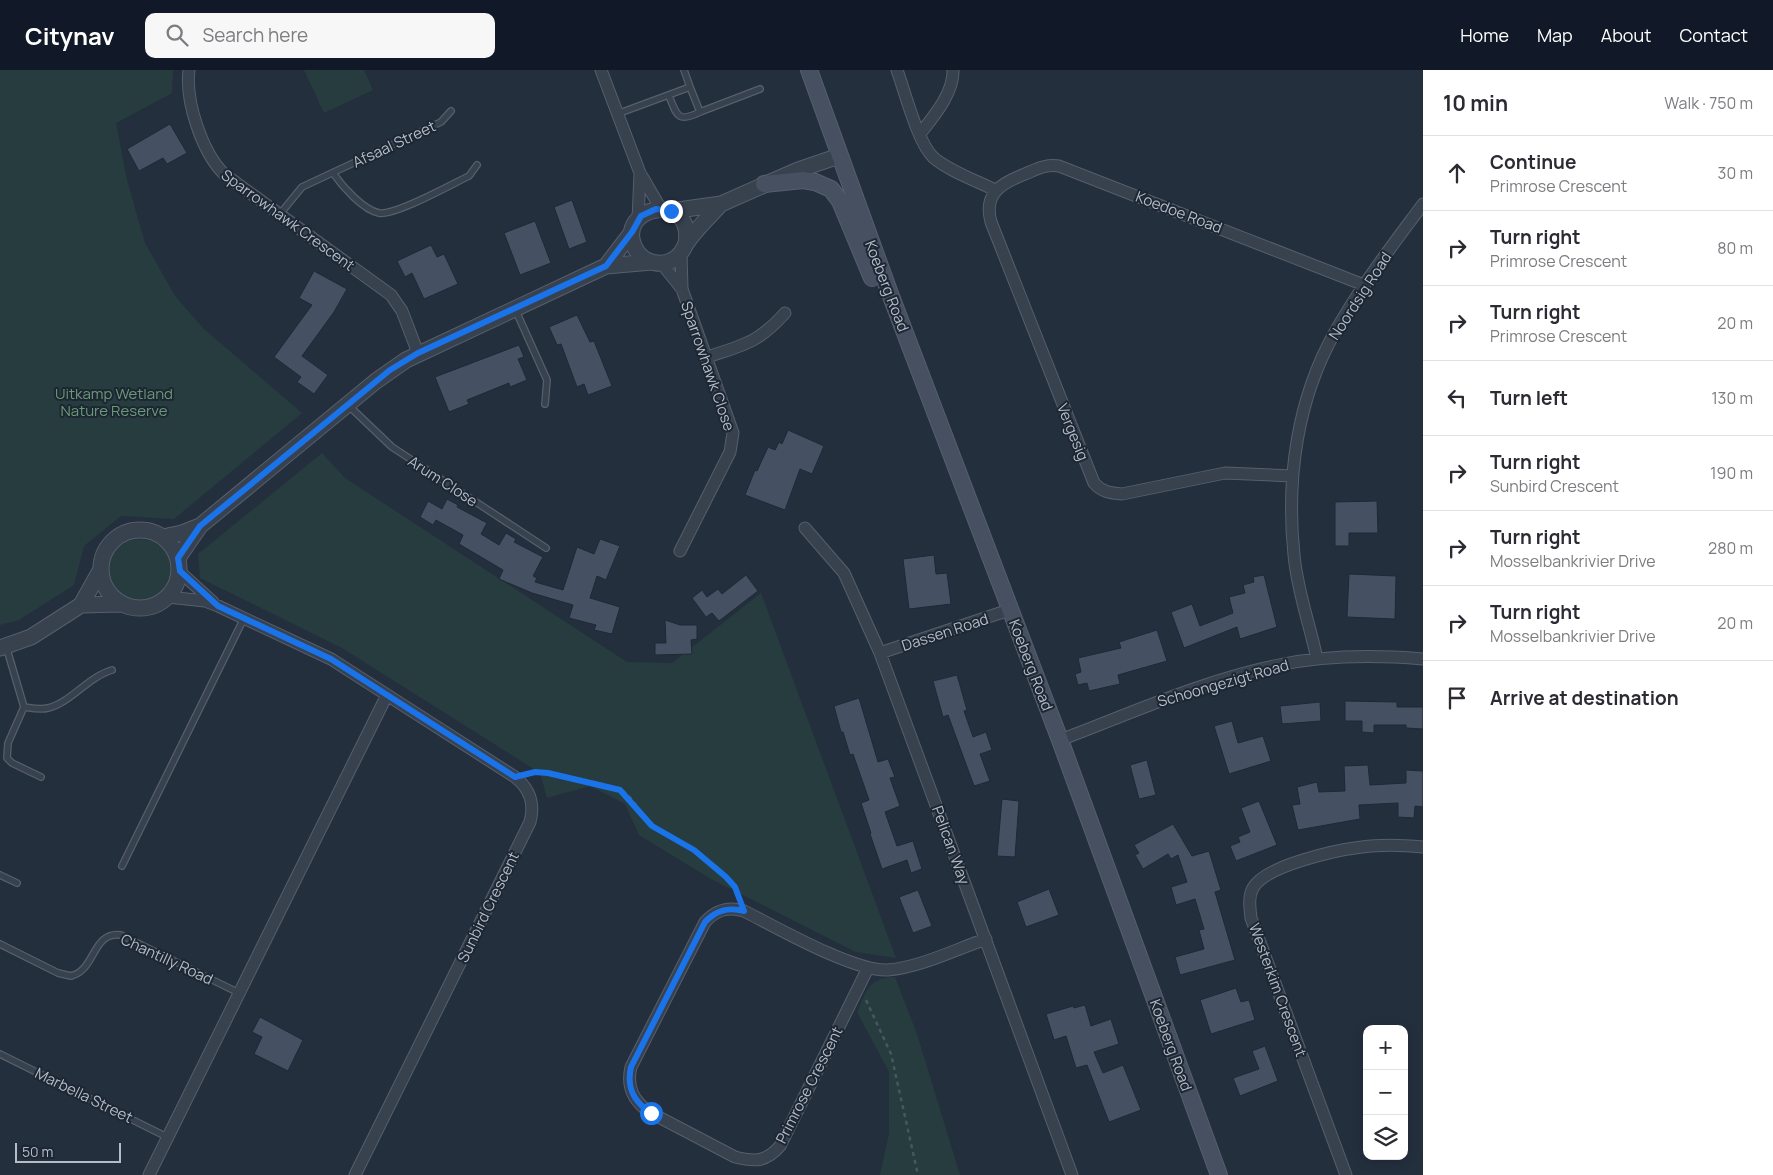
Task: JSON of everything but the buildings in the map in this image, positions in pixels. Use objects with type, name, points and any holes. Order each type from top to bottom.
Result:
[{"type":"main road","name":"Koeberg Road","points":[[809,70],[888,292],[1060,740],[1218,1175]]},
{"type":"main road","points":[[764,184],[803,180],[815,182],[831,189],[840,201],[874,282],[878,287],[888,292]]},
{"type":"street","name":"Sparrowhawk Crescent","points":[[189,70],[189,96],[203,142],[213,163],[224,174],[391,296],[402,311],[418,353]]},
{"type":"street","points":[[601,70],[640,173],[666,210],[685,225],[684,248]]},
{"type":"street","points":[[897,70],[926,148],[935,159],[995,190]]},
{"type":"street","points":[[920,134],[945,98],[953,79],[953,70]]},
{"type":"street","points":[[606,266],[635,226],[650,210],[720,204],[798,170],[839,156]]},
{"type":"street","name":"Koedoe Road","points":[[995,190],[1006,182],[1042,166],[1052,165],[1065,168],[1364,285]]},
{"type":"street","points":[[640,173],[635,226],[637,251],[656,263]]},
{"type":"street","name":"Vergesig","points":[[995,190],[989,205],[990,222],[1094,483],[1099,489],[1109,493],[1122,494],[1225,472],[1292,476]]},
{"type":"street","points":[[162,537],[182,533],[200,526],[390,370],[418,353],[606,266],[656,263],[672,260],[720,204]]},
{"type":"street","name":"Noordsig Road","points":[[1317,659],[1294,557],[1292,476],[1294,451],[1310,389],[1334,333],[1364,285],[1423,204]]},
{"type":"street","name":"Sparrowhawk Close","points":[[680,551],[730,452],[733,440],[731,421],[682,289],[684,248]]},
{"type":"street","name":"Sparrowhawk Close","points":[[656,263],[682,289]]},
{"type":"street","points":[[706,357],[749,343],[767,333],[785,313]]},
{"type":"street","points":[[81,605],[121,604],[137,609],[154,606],[168,598],[177,584],[179,565],[200,526]]},
{"type":"street","name":"Pelican Way","points":[[805,528],[844,573],[880,653],[1072,1175]]},
{"type":"street","points":[[3,647],[42,631],[81,605],[100,571],[103,554],[114,540],[129,531],[146,530],[162,537],[172,546],[179,565]]},
{"type":"street","name":"Sunbird Crescent","points":[[179,565],[218,606]]},
{"type":"street","points":[[100,571],[107,590],[121,604]]},
{"type":"street","name":"Sunbird Crescent","points":[[168,598],[205,601],[331,659],[515,777],[527,790],[531,798],[532,814],[530,822],[355,1175]]},
{"type":"street","name":"Dassen Road","points":[[880,653],[1009,610]]},
{"type":"street","name":"Schoongezigt Road","points":[[1060,740],[1177,695],[1278,665],[1317,659],[1366,656],[1423,659]]},
{"type":"street","points":[[149,1175],[387,694]]},
{"type":"street","name":"Westerkim Crescent","points":[[1346,1175],[1251,918],[1250,896],[1260,880],[1272,872],[1331,853],[1363,846],[1423,846]]},
{"type":"street","name":"Primrose Crescent","points":[[868,968],[780,1146],[772,1155],[761,1160],[748,1160],[735,1156],[651,1113],[639,1105],[631,1093],[628,1078],[631,1067],[705,922],[720,910],[736,909],[744,911],[825,951],[868,968],[885,970],[904,968],[986,939]]},
{"type":"lane","points":[[684,70],[700,112]]},
{"type":"lane","points":[[617,114],[690,87]]},
{"type":"lane","points":[[669,96],[680,117],[688,118],[760,89]]},
{"type":"lane","name":"Afsaal Street","points":[[280,214],[302,187],[441,122],[452,112]]},
{"type":"lane","name":"Afsaal Street","points":[[333,172],[343,187],[372,210],[388,213],[469,176],[477,165]]},
{"type":"lane","points":[[515,309],[547,380],[545,404]]},
{"type":"lane","name":"Arum Close","points":[[348,404],[392,447],[546,548]]},
{"type":"lane","points":[[122,866],[244,618]]},
{"type":"lane","points":[[3,647],[24,707],[8,742],[7,758],[12,763],[41,777]]},
{"type":"lane","points":[[24,707],[42,709],[54,706],[101,674],[112,670]]},
{"type":"lane","points":[[0,875],[17,883]]},
{"type":"lane","name":"Chantilly Road","points":[[0,944],[58,972],[71,976],[86,968],[101,941],[111,935],[121,935],[239,993]]},
{"type":"lane","name":"Marbella Street","points":[[0,1054],[167,1137]]},
{"type":"path","points":[[515,777],[535,772],[548,773],[620,790],[652,826],[694,850],[726,877],[735,887],[744,911]]},
{"type":"path","points":[[859,985],[891,1054],[918,1175]]},
{"type":"green space","name":"Uitkamp Wetland Nature Reserve","points":[[0,70],[173,70],[172,93],[116,123],[127,180],[145,243],[175,296],[204,329],[302,413],[174,519],[121,516],[84,546],[74,585],[19,620],[0,625]]},
{"type":"green space","points":[[304,70],[364,70],[373,90],[324,113]]},
{"type":"green space","points":[[322,453],[345,478],[627,662],[672,663],[761,593],[896,958],[856,952],[711,879],[639,835],[625,804],[590,786],[547,798],[540,773],[342,648],[200,578],[198,554]]},
{"type":"green space","points":[[134,539],[146,539],[162,548],[169,558],[171,570],[169,582],[162,592],[146,601],[134,601],[123,596],[114,587],[109,576],[109,564],[114,553],[123,544]]},
{"type":"green space","points":[[895,977],[917,1034],[960,1175],[880,1175],[889,1133],[889,1072],[857,1012],[866,992],[874,983],[886,978]]},
{"type":"route","points":[[651,1113],[639,1105],[631,1093],[628,1078],[631,1067],[705,922],[720,910],[736,909],[744,911],[735,887],[710,862],[694,850],[652,826],[635,804],[620,790],[548,773],[535,772],[515,777],[331,659],[218,606],[189,582],[180,571],[178,558],[200,526],[390,370],[418,353],[606,266],[632,232],[641,216],[650,210],[661,209],[671,211]]}]
